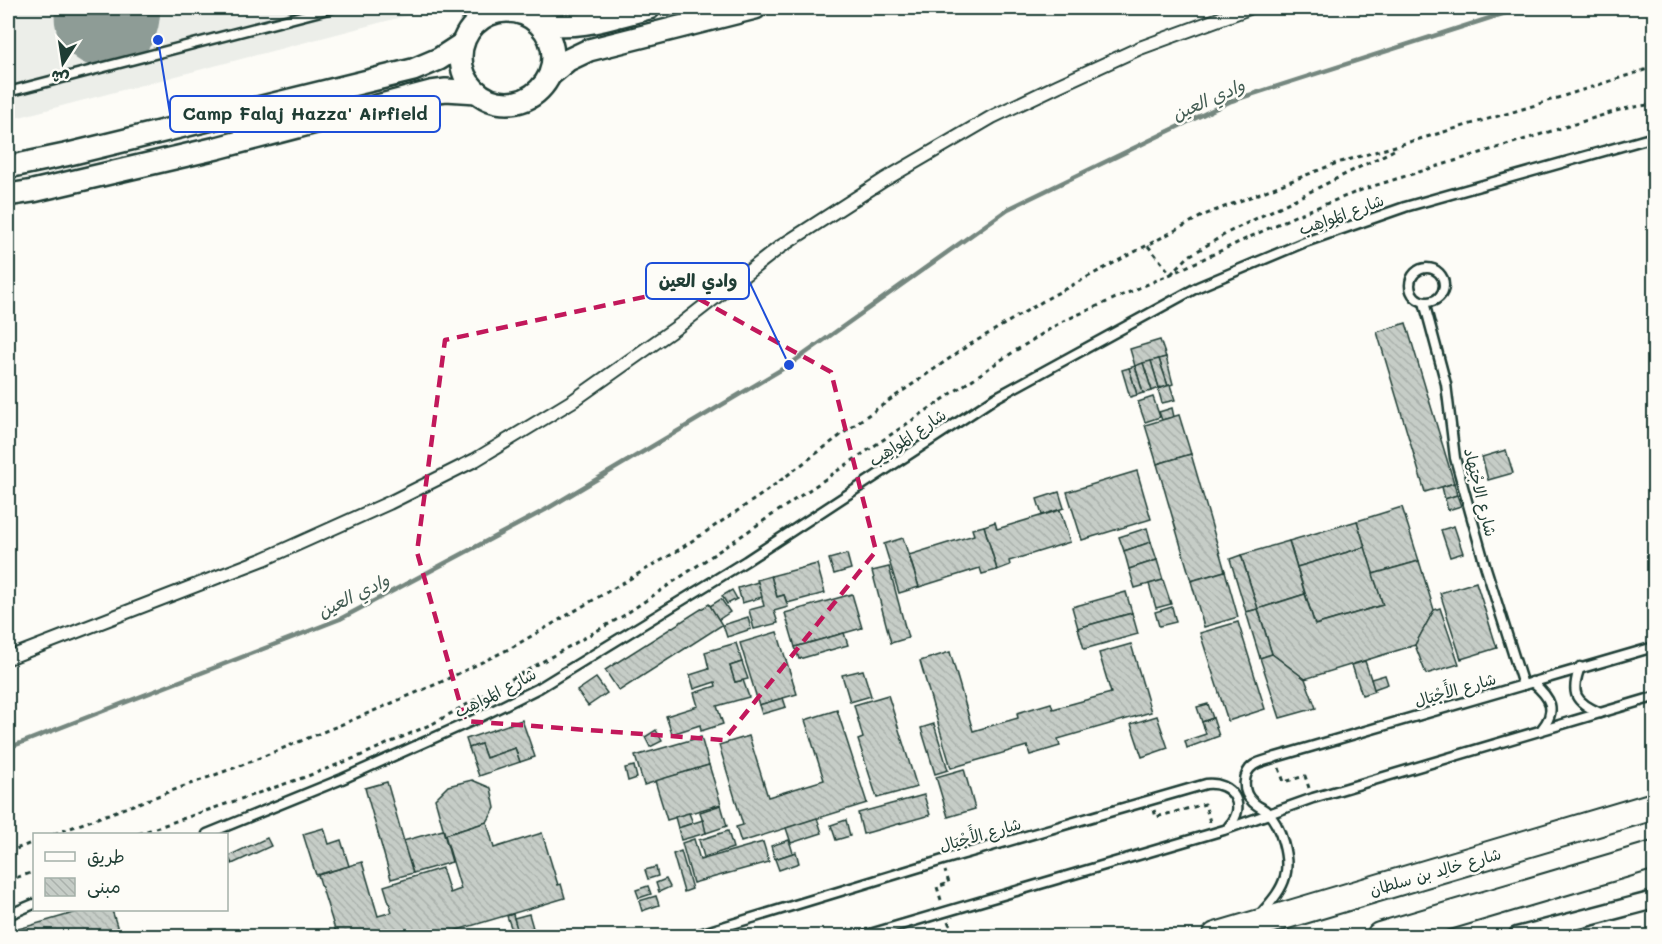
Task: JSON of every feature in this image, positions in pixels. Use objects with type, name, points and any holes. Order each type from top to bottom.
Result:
[{"type":"main road","name":"شارع خالِد بن سلطان","points":[[1216,936],[1654,806]]},
{"type":"main road","points":[[1380,936],[1414,931],[1654,855]]},
{"type":"street","points":[[8,167],[413,69],[439,59],[462,44],[474,24],[494,12],[505,9],[538,22],[561,26],[584,24],[650,8]]},
{"type":"street","points":[[462,44],[461,65],[470,84],[477,92],[496,102],[518,102],[537,93],[550,75],[568,60],[589,50],[755,8]]},
{"type":"street","points":[[8,658],[264,559],[389,503],[475,460],[574,400],[680,325],[780,247],[884,180],[992,117],[1057,86],[1140,48],[1248,8]]},
{"type":"street","points":[[538,22],[546,31],[554,52],[550,75]]},
{"type":"street","points":[[8,195],[217,148],[431,92],[446,90],[477,92]]},
{"type":"street","points":[[1517,936],[1654,900]]},
{"type":"lane","points":[[8,92],[332,8]]},
{"type":"lane","name":"شارع المَواهِب","points":[[209,833],[342,779],[539,688],[746,561],[995,398],[1198,287],[1296,245],[1405,207],[1654,137]]},
{"type":"lane","name":"شارع الاجْتِهاد","points":[[1430,268],[1442,277],[1443,292],[1432,302],[1424,302],[1412,294],[1411,279],[1415,272],[1430,268]]},
{"type":"lane","name":"شارع الاجْتِهاد","points":[[1424,302],[1446,384],[1455,458],[1485,565],[1523,685]]},
{"type":"lane","name":"شارع الأَجْيَال","points":[[1251,926],[1280,890],[1287,867],[1287,854],[1268,813],[1250,800],[1246,793],[1244,784],[1246,774],[1254,765],[1654,647]]},
{"type":"lane","points":[[1580,667],[1575,685],[1577,698],[1600,713]]},
{"type":"lane","points":[[1532,682],[1549,698],[1552,709],[1549,721],[1540,731]]},
{"type":"lane","points":[[863,936],[1224,830],[1312,798],[1654,697]]},
{"type":"lane","name":"شارع الأَجْيَال","points":[[693,936],[1206,783],[1224,785],[1236,799],[1238,808],[1236,817],[1224,830]]},
{"type":"lane","points":[[8,915],[33,904]]},
{"type":"path","points":[[57,833],[242,765],[439,683],[511,648],[674,553],[761,495],[861,420],[966,347],[1050,297],[1204,215],[1257,192],[1337,163],[1526,108],[1654,66]]},
{"type":"path","points":[[1148,246],[1170,274],[1189,256],[1228,232],[1410,142]]},
{"type":"path","points":[[1276,757],[1284,782],[1305,776],[1312,798]]},
{"type":"path","points":[[1150,800],[1156,817],[1205,804],[1213,833]]},
{"type":"path","points":[[8,852],[33,842]]},
{"type":"path","points":[[943,860],[949,882],[937,887],[954,936]]},
{"type":"path","points":[[8,880],[33,872]]},
{"type":"highlighted area","points":[[681,289],[831,372],[876,551],[724,740],[465,721],[417,552],[445,340]]},
{"type":"shaded area","points":[[8,8],[436,8],[8,120]]},
{"type":"building","points":[[1406,323],[1454,483],[1425,492],[1377,332]]},
{"type":"building","points":[[1160,340],[1166,357],[1135,366],[1130,349]]},
{"type":"building","points":[[1166,357],[1173,384],[1168,386],[1159,359]]},
{"type":"building","points":[[1159,359],[1168,386],[1159,388],[1151,361]]},
{"type":"building","points":[[1151,361],[1159,388],[1152,391],[1143,363]]},
{"type":"building","points":[[1143,363],[1152,391],[1143,393],[1135,366]]},
{"type":"building","points":[[1135,366],[1143,393],[1137,395],[1129,368]]},
{"type":"building","points":[[1129,368],[1137,395],[1130,397],[1122,370]]},
{"type":"building","points":[[1170,385],[1175,400],[1162,403],[1158,389]]},
{"type":"building","points":[[1153,397],[1160,417],[1145,422],[1138,402]]},
{"type":"building","points":[[1172,408],[1174,417],[1162,420],[1159,412]]},
{"type":"building","points":[[1179,415],[1191,454],[1157,464],[1145,425]]},
{"type":"building","points":[[1506,450],[1513,473],[1488,480],[1482,457]]},
{"type":"building","points":[[1191,454],[1225,571],[1191,581],[1157,464]]},
{"type":"building","points":[[1137,471],[1151,519],[1082,540],[1067,492]]},
{"type":"building","points":[[1454,483],[1457,495],[1445,499],[1442,487]]},
{"type":"building","points":[[1059,492],[1064,508],[1042,515],[1037,499]]},
{"type":"building","points":[[1457,495],[1461,506],[1448,510],[1445,499]]},
{"type":"building","points":[[1402,507],[1419,561],[1373,574],[1357,521]]},
{"type":"building","points":[[1060,510],[1070,542],[1009,561],[1010,565],[997,570],[984,526],[995,522],[997,529]]},
{"type":"building","points":[[1357,521],[1365,547],[1297,567],[1289,541]]},
{"type":"building","points":[[984,526],[997,570],[982,574],[980,568],[919,587],[909,555],[974,535],[972,529]]},
{"type":"building","points":[[1454,526],[1463,553],[1450,557],[1441,530]]},
{"type":"building","points":[[1147,528],[1151,542],[1124,551],[1119,537]]},
{"type":"building","points":[[903,538],[919,587],[899,593],[884,544]]},
{"type":"building","points":[[1289,541],[1305,594],[1258,609],[1241,555]]},
{"type":"building","points":[[1151,542],[1157,560],[1129,569],[1124,551]]},
{"type":"building","points":[[1365,547],[1383,605],[1315,625],[1297,567]]},
{"type":"building","points":[[847,554],[851,569],[834,574],[829,559]]},
{"type":"building","points":[[1241,555],[1258,609],[1246,612],[1230,559]]},
{"type":"building","points":[[1157,560],[1163,580],[1135,588],[1129,569]]},
{"type":"building","points":[[1419,561],[1434,610],[1415,645],[1305,679],[1272,654],[1258,609],[1305,594],[1315,625],[1383,605],[1373,574]]},
{"type":"building","points":[[817,564],[825,593],[787,603],[784,595],[777,597],[771,576]]},
{"type":"building","points":[[889,567],[908,638],[891,643],[872,571]]},
{"type":"building","points":[[1225,571],[1238,617],[1204,627],[1191,581]]},
{"type":"building","points":[[771,576],[777,597],[784,595],[788,607],[774,611],[778,623],[754,629],[749,610],[764,606],[757,580]]},
{"type":"building","points":[[1163,580],[1171,604],[1156,608],[1149,584]]},
{"type":"building","points":[[758,582],[762,597],[742,603],[738,588]]},
{"type":"building","points":[[1476,582],[1497,648],[1461,659],[1440,593]]},
{"type":"building","points":[[732,590],[737,599],[727,604],[722,596]]},
{"type":"building","points":[[1126,592],[1132,613],[1078,628],[1072,607]]},
{"type":"building","points":[[852,594],[862,628],[795,647],[785,613]]},
{"type":"building","points":[[721,599],[730,612],[718,620],[710,606]]},
{"type":"building","points":[[709,604],[722,625],[619,691],[605,670]]},
{"type":"building","points":[[1172,607],[1176,622],[1159,626],[1155,612]]},
{"type":"building","points":[[1440,608],[1459,664],[1426,674],[1415,645],[1434,610]]},
{"type":"building","points":[[1258,609],[1272,654],[1260,658],[1246,612]]},
{"type":"building","points":[[1132,613],[1138,634],[1084,649],[1078,628]]},
{"type":"building","points":[[748,617],[751,629],[727,637],[723,625]]},
{"type":"building","points":[[1238,622],[1265,709],[1228,721],[1200,633]]},
{"type":"building","points":[[777,632],[797,694],[759,705],[740,643]]},
{"type":"building","points":[[844,633],[848,645],[799,659],[795,647]]},
{"type":"building","points":[[736,643],[742,662],[730,666],[735,682],[743,680],[749,697],[717,706],[723,724],[701,731],[700,725],[672,734],[666,716],[698,706],[694,693],[716,686],[715,682],[694,689],[690,675],[709,669],[705,652]]},
{"type":"building","points":[[1131,644],[1151,712],[1058,739],[1060,746],[1030,755],[1027,746],[951,768],[920,661],[950,652],[973,731],[1018,718],[1017,713],[1051,703],[1053,709],[1111,693],[1099,653]]},
{"type":"building","points":[[1272,654],[1305,679],[1316,708],[1280,718],[1260,658]]},
{"type":"building","points":[[1365,661],[1375,691],[1362,695],[1352,665]]},
{"type":"building","points":[[742,662],[748,679],[735,682],[730,666]]},
{"type":"building","points":[[863,670],[871,696],[850,702],[842,675]]},
{"type":"building","points":[[1385,675],[1388,684],[1374,689],[1371,679]]},
{"type":"building","points":[[596,678],[607,693],[588,706],[577,691]]},
{"type":"building","points":[[888,695],[917,787],[877,798],[858,740],[863,738],[854,705]]},
{"type":"building","points":[[783,698],[786,707],[762,714],[759,705]]},
{"type":"building","points":[[1208,704],[1213,718],[1202,722],[1197,707]]},
{"type":"building","points":[[837,710],[867,803],[741,842],[736,827],[743,825],[719,745],[749,736],[768,797],[824,780],[805,720]]},
{"type":"building","points":[[1157,716],[1168,748],[1142,757],[1131,724]]},
{"type":"building","points":[[1213,718],[1219,736],[1187,748],[1185,741],[1206,734],[1202,722]]},
{"type":"building","points":[[522,720],[535,757],[520,762],[515,748],[486,758],[481,744],[469,748],[466,739]]},
{"type":"building","points":[[934,724],[948,770],[935,774],[921,728]]},
{"type":"building","points":[[656,730],[662,741],[650,747],[645,737]]},
{"type":"building","points":[[701,737],[709,765],[644,785],[635,756]]},
{"type":"building","points":[[481,744],[486,758],[515,748],[520,762],[479,776],[469,748]]},
{"type":"building","points":[[709,765],[721,804],[667,820],[655,781]]},
{"type":"building","points":[[634,766],[637,778],[628,781],[625,768]]},
{"type":"building","points":[[964,769],[975,809],[948,817],[936,777]]},
{"type":"building","points":[[472,780],[491,788],[495,808],[487,822],[445,835],[435,799],[448,786]]},
{"type":"building","points":[[387,782],[413,873],[391,879],[365,788]]},
{"type":"building","points":[[924,795],[930,815],[863,834],[858,813]]},
{"type":"building","points":[[721,805],[727,826],[706,833],[700,812]]},
{"type":"building","points":[[689,813],[693,823],[678,828],[675,817]]},
{"type":"building","points":[[817,818],[822,833],[791,843],[786,828]]},
{"type":"building","points":[[703,820],[706,833],[681,840],[678,828]]},
{"type":"building","points":[[846,820],[850,836],[836,840],[831,825]]},
{"type":"building","points":[[487,822],[494,848],[542,833],[558,885],[561,884],[565,898],[437,936],[337,936],[318,875],[362,862],[378,916],[392,912],[384,886],[442,868],[450,893],[461,889],[445,835]]},
{"type":"building","points":[[324,828],[329,844],[341,840],[349,866],[316,875],[303,834]]},
{"type":"building","points":[[443,830],[452,862],[413,873],[403,841]]},
{"type":"building","points":[[728,831],[733,848],[704,857],[699,840]]},
{"type":"building","points":[[267,838],[271,846],[232,864],[228,856]]},
{"type":"building","points":[[694,839],[700,860],[763,842],[769,862],[693,883],[682,843]]},
{"type":"building","points":[[789,840],[793,853],[775,859],[771,846]]},
{"type":"building","points":[[681,851],[692,889],[684,892],[673,854]]},
{"type":"building","points":[[796,852],[799,863],[779,870],[775,859]]},
{"type":"building","points":[[656,867],[658,876],[648,879],[645,870]]},
{"type":"building","points":[[666,879],[670,887],[659,892],[656,883]]},
{"type":"building","points":[[648,886],[651,894],[639,898],[636,890]]},
{"type":"building","points":[[656,896],[659,905],[642,911],[639,901]]},
{"type":"building","points":[[81,911],[112,911],[120,936],[104,936],[100,930],[77,936],[8,936],[8,932]]},
{"type":"building","points":[[513,914],[520,936],[514,936],[507,916]]},
{"type":"building","points":[[529,914],[533,928],[518,932],[514,918]]},
{"type":"waterway","name":"وادي العين","points":[[8,748],[340,619],[545,510],[789,365],[1008,209],[1231,101],[1521,8]]},
{"type":"runway","points":[[107,16],[108,8]]},
{"type":"place","name":"Camp Falaj Hazza' Airfield","points":[[158,40]]},
{"type":"place","name":"وادي العين","points":[[789,365]]}]
